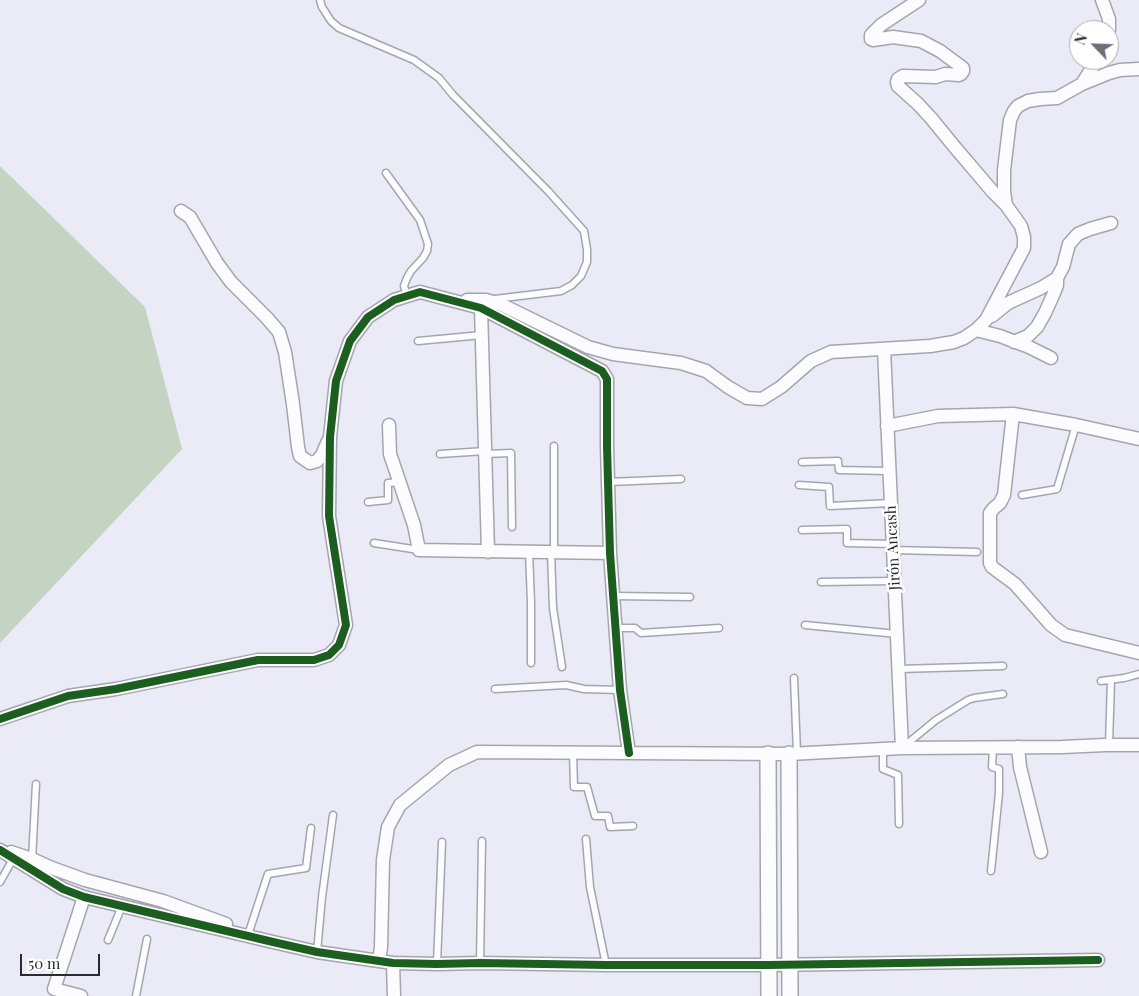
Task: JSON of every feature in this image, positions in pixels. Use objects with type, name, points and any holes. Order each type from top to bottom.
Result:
[{"type":"street","points":[[918,0],[881,25],[871,35],[872,38],[873,40],[893,37],[921,41],[963,68],[962,74],[959,75],[945,74],[936,77],[903,76],[897,82],[898,86],[931,118],[980,177],[1006,204],[1021,226],[1024,238],[1024,248],[986,320]]},
{"type":"street","points":[[1102,0],[1109,20]]},
{"type":"street","points":[[1006,204],[1004,170],[1010,120],[1018,106],[1028,101],[1057,98],[1082,84],[1109,73],[1120,70],[1139,69]]},
{"type":"street","points":[[1082,84],[1091,70]]},
{"type":"street","points":[[181,211],[190,217],[217,264],[231,282],[279,332],[285,352],[300,456],[310,463],[317,461],[322,455],[330,437]]},
{"type":"street","points":[[1014,342],[1028,336],[1037,327],[1046,313],[1057,285],[1057,278],[1063,267],[1069,244],[1078,234],[1111,223]]},
{"type":"street","points":[[0,719],[68,696],[116,689],[258,660],[314,660],[329,655],[339,645],[346,625],[329,516],[330,437],[336,380],[350,341],[368,317],[394,300],[420,292],[452,301],[500,304],[588,347],[613,354],[681,363],[706,371],[747,398],[762,399],[781,387],[811,361],[831,352],[930,346],[954,342],[964,338],[1008,303],[1057,278]]},
{"type":"street","points":[[484,304],[482,335],[488,552]]},
{"type":"street","points":[[484,304],[602,371],[607,379],[610,553],[620,690],[629,753]]},
{"type":"street","points":[[976,330],[1000,336],[1051,358]]},
{"type":"street","name":"Jirón Ancash","points":[[884,349],[902,748]]},
{"type":"street","points":[[887,426],[938,416],[1013,414],[1139,438]]},
{"type":"street","points":[[1013,414],[1004,495],[1000,503],[990,513],[990,563],[992,567],[1015,584],[1051,625],[1065,635],[1139,653]]},
{"type":"street","points":[[388,425],[390,454],[414,525],[419,550],[610,553]]},
{"type":"street","points":[[379,961],[383,860],[388,827],[400,805],[449,765],[477,752],[793,754],[902,748],[1139,745]]},
{"type":"street","points":[[1018,747],[1020,768],[1042,852]]},
{"type":"street","points":[[768,754],[770,996]]},
{"type":"street","points":[[790,996],[793,754]]},
{"type":"street","points":[[0,849],[32,864],[63,889],[84,896],[318,952],[393,963],[790,965],[1098,960]]},
{"type":"street","points":[[0,849],[13,859],[52,868],[85,880],[163,901],[288,945]]},
{"type":"street","points":[[81,996],[53,992],[84,896]]},
{"type":"street","points":[[393,963],[394,996]]},
{"type":"lane","points":[[320,0],[322,7],[339,28],[414,60],[439,78],[584,230],[587,262],[581,276],[572,285],[561,291],[484,304]]},
{"type":"lane","points":[[386,173],[420,220],[428,244],[423,258],[407,278],[404,286],[407,296]]},
{"type":"lane","points":[[418,341],[482,335]]},
{"type":"lane","points":[[1022,496],[1057,489],[1076,425]]},
{"type":"lane","points":[[554,446],[553,608],[562,667]]},
{"type":"lane","points":[[440,454],[511,452],[512,527]]},
{"type":"lane","points":[[802,462],[838,461],[839,470],[889,471]]},
{"type":"lane","points":[[608,482],[681,479]]},
{"type":"lane","points":[[368,502],[388,500],[388,483],[400,482]]},
{"type":"lane","points":[[799,485],[829,487],[830,506],[891,503]]},
{"type":"lane","points":[[802,530],[847,529],[847,543],[977,552]]},
{"type":"lane","points":[[374,543],[419,550]]},
{"type":"lane","points":[[529,552],[531,663]]},
{"type":"lane","points":[[822,582],[894,581]]},
{"type":"lane","points":[[613,596],[690,597]]},
{"type":"lane","points":[[805,624],[897,634]]},
{"type":"lane","points":[[616,628],[635,628],[641,632],[719,628]]},
{"type":"lane","points":[[898,669],[1004,666]]},
{"type":"lane","points":[[1101,681],[1139,674]]},
{"type":"lane","points":[[793,754],[794,678]]},
{"type":"lane","points":[[1109,745],[1110,680]]},
{"type":"lane","points":[[495,689],[566,685],[584,689],[620,690]]},
{"type":"lane","points":[[902,748],[936,720],[968,700],[1003,694]]},
{"type":"lane","points":[[991,871],[999,793],[999,769],[992,766],[993,747]]},
{"type":"lane","points":[[883,749],[883,769],[898,775],[899,824]]},
{"type":"lane","points":[[573,753],[574,787],[587,787],[595,816],[608,816],[610,827],[632,826]]},
{"type":"lane","points":[[32,864],[36,784]]},
{"type":"lane","points":[[318,952],[322,897],[333,815]]},
{"type":"lane","points":[[249,932],[268,874],[306,868],[311,828]]},
{"type":"lane","points":[[586,840],[590,887],[606,965]]},
{"type":"lane","points":[[480,962],[482,841]]},
{"type":"lane","points":[[437,964],[442,842]]},
{"type":"lane","points":[[0,882],[13,859]]},
{"type":"lane","points":[[108,940],[122,906]]},
{"type":"lane","points":[[136,996],[146,939]]},
{"type":"green space","points":[[0,166],[145,307],[182,449],[0,643]]},
{"type":"cycle path","points":[[0,719],[68,696],[116,689],[258,660],[314,660],[329,655],[339,645],[346,625],[329,516],[330,437],[336,381],[350,341],[368,317],[394,300],[420,292],[481,308],[602,371],[607,379],[610,553],[620,690],[629,753]]},
{"type":"cycle path","points":[[0,850],[63,889],[84,897],[317,952],[393,963],[769,965],[1098,960]]}]
